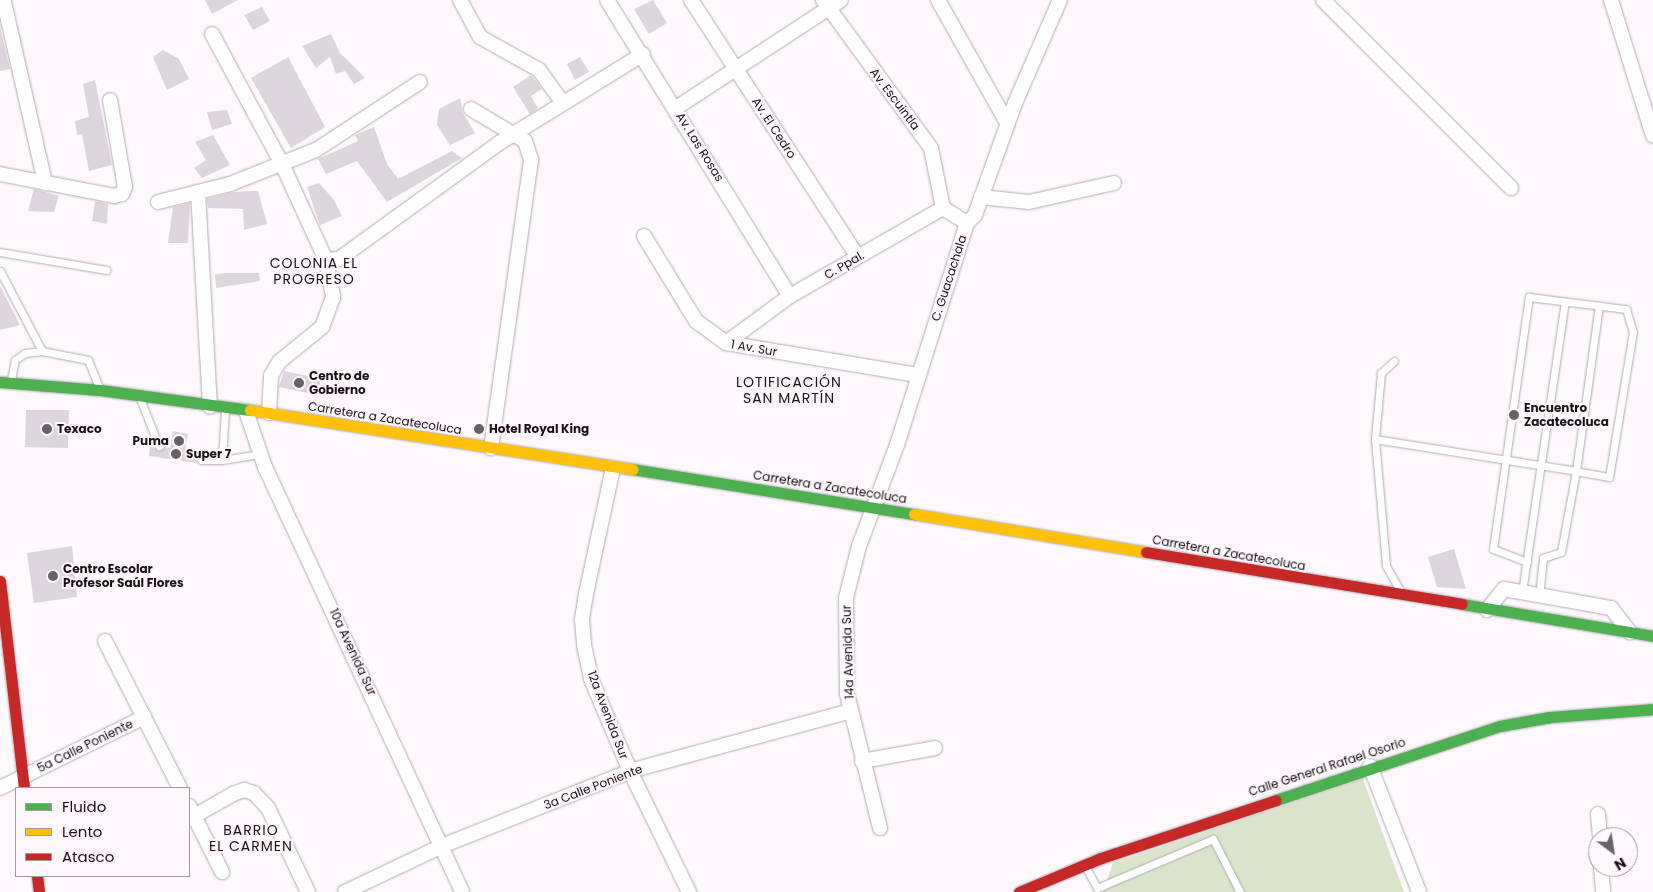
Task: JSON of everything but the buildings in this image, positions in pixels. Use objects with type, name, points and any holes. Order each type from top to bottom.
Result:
[{"type":"main road","name":"Carretera a Zacatecoluca","points":[[5,383],[100,390],[210,407],[269,413],[873,507],[1404,597],[1653,636]]},
{"type":"main road","points":[[0,581],[3,630],[23,783]]},
{"type":"main road","name":"Calle General Rafael Osorio","points":[[1019,892],[1084,864],[1370,766],[1500,726],[1550,716],[1653,709]]},
{"type":"main road","points":[[37,877],[39,892]]},
{"type":"street","points":[[460,0],[480,37],[539,70],[563,103]]},
{"type":"street","name":"Av. Las Rosas","points":[[607,0],[676,108],[790,296]]},
{"type":"street","name":"Av. El Cedro","points":[[690,0],[858,257]]},
{"type":"street","points":[[676,108],[736,69],[825,4],[841,0]]},
{"type":"street","points":[[938,0],[1008,124]]},
{"type":"street","name":"C. Guacachala","points":[[873,507],[897,445],[917,375],[967,223],[975,215],[1008,124],[1060,0]]},
{"type":"street","points":[[1323,0],[1511,188]]},
{"type":"street","points":[[1610,0],[1653,136]]},
{"type":"street","points":[[4,2],[45,183]]},
{"type":"street","name":"Av. Escuintla","points":[[825,4],[932,148],[943,208]]},
{"type":"street","points":[[212,34],[282,164],[326,260],[333,297],[332,308],[317,333],[279,362],[271,376],[269,413]]},
{"type":"street","points":[[326,260],[339,259],[513,134],[642,54]]},
{"type":"street","points":[[158,202],[198,192],[282,164],[316,150],[420,82]]},
{"type":"street","points":[[0,174],[114,196],[122,194],[125,188],[110,100]]},
{"type":"street","points":[[471,109],[525,141],[530,160],[491,448]]},
{"type":"street","points":[[981,198],[1029,202],[1114,183]]},
{"type":"street","points":[[198,192],[210,407]]},
{"type":"street","points":[[943,208],[967,223]]},
{"type":"street","name":"C. Ppal.","points":[[726,343],[790,296],[943,208]]},
{"type":"street","name":"1 Av. Sur","points":[[644,236],[696,321],[726,343],[917,375]]},
{"type":"street","name":"10a Avenida Sur","points":[[246,411],[261,454],[462,892]]},
{"type":"street","name":"12a Avenida Sur","points":[[613,468],[582,620],[592,678],[630,771],[689,892]]},
{"type":"street","name":"14a Avenida Sur","points":[[873,507],[846,598],[847,694],[880,828]]},
{"type":"street","points":[[1487,610],[1504,589],[1611,608],[1630,632]]},
{"type":"street","points":[[105,641],[179,787]]},
{"type":"street","name":"3a Calle Poniente","points":[[345,892],[442,846],[630,771],[851,711]]},
{"type":"street","name":"5a Calle Poniente","points":[[0,788],[23,783],[144,717]]},
{"type":"street","points":[[862,761],[935,748]]},
{"type":"street","points":[[1370,766],[1419,892]]},
{"type":"street","points":[[222,872],[190,814],[239,792],[254,793],[268,808],[308,892]]},
{"type":"street","points":[[1598,814],[1599,827]]},
{"type":"street","points":[[1602,877],[1603,892]]},
{"type":"lane","points":[[0,252],[106,270]]},
{"type":"lane","points":[[0,271],[42,351]]},
{"type":"lane","points":[[1375,439],[1506,459],[1609,477],[1633,332],[1626,309],[1529,297],[1506,459],[1493,549],[1527,562]]},
{"type":"lane","points":[[1522,592],[1565,302]]},
{"type":"lane","points":[[1538,595],[1543,558],[1561,552],[1576,471],[1599,306]]},
{"type":"lane","points":[[5,383],[15,360],[26,353],[42,351],[88,360],[100,390]]},
{"type":"lane","points":[[1394,361],[1381,373],[1375,439],[1386,566],[1404,597]]},
{"type":"lane","points":[[139,396],[158,446]]},
{"type":"lane","points":[[222,460],[225,409]]},
{"type":"lane","points":[[201,460],[222,460],[261,454]]},
{"type":"lane","points":[[1084,864],[1097,888],[1213,839],[1240,892]]},
{"type":"green space","points":[[1363,779],[1404,892],[1103,892],[1113,863]]},
{"type":"traffic: fast","points":[[0,382],[100,390],[250,410]]},
{"type":"traffic: fast","points":[[632,469],[914,514]]},
{"type":"traffic: fast","points":[[1462,604],[1653,636]]},
{"type":"traffic: fast","points":[[1276,800],[1500,726],[1550,717],[1653,709]]},
{"type":"traffic: slow","points":[[250,410],[632,469]]},
{"type":"traffic: slow","points":[[914,514],[1146,552]]},
{"type":"traffic: jam","points":[[1146,552],[1462,604]]},
{"type":"traffic: jam","points":[[0,581],[24,787]]},
{"type":"traffic: jam","points":[[1019,892],[1101,858],[1276,800]]},
{"type":"traffic: jam","points":[[37,877],[39,892]]},
{"type":"place","name":"Centro de Gobierno","points":[[299,383]]},
{"type":"place","name":"Encuentro Zacatecoluca","points":[[1514,415]]},
{"type":"place","name":"Texaco","points":[[47,429]]},
{"type":"place","name":"Hotel Royal King","points":[[479,429]]},
{"type":"place","name":"Puma","points":[[179,441]]},
{"type":"place","name":"Super 7","points":[[176,454]]},
{"type":"place","name":"Centro Escolar Profesor Saúl Flores","points":[[53,576]]},
{"type":"district","name":"COLONIA EL PROGRESO","points":[[314,272]]},
{"type":"district","name":"LOTIFICACIÓN SAN MARTÍN","points":[[789,390]]},
{"type":"district","name":"BARRIO EL CARMEN","points":[[251,838]]}]
